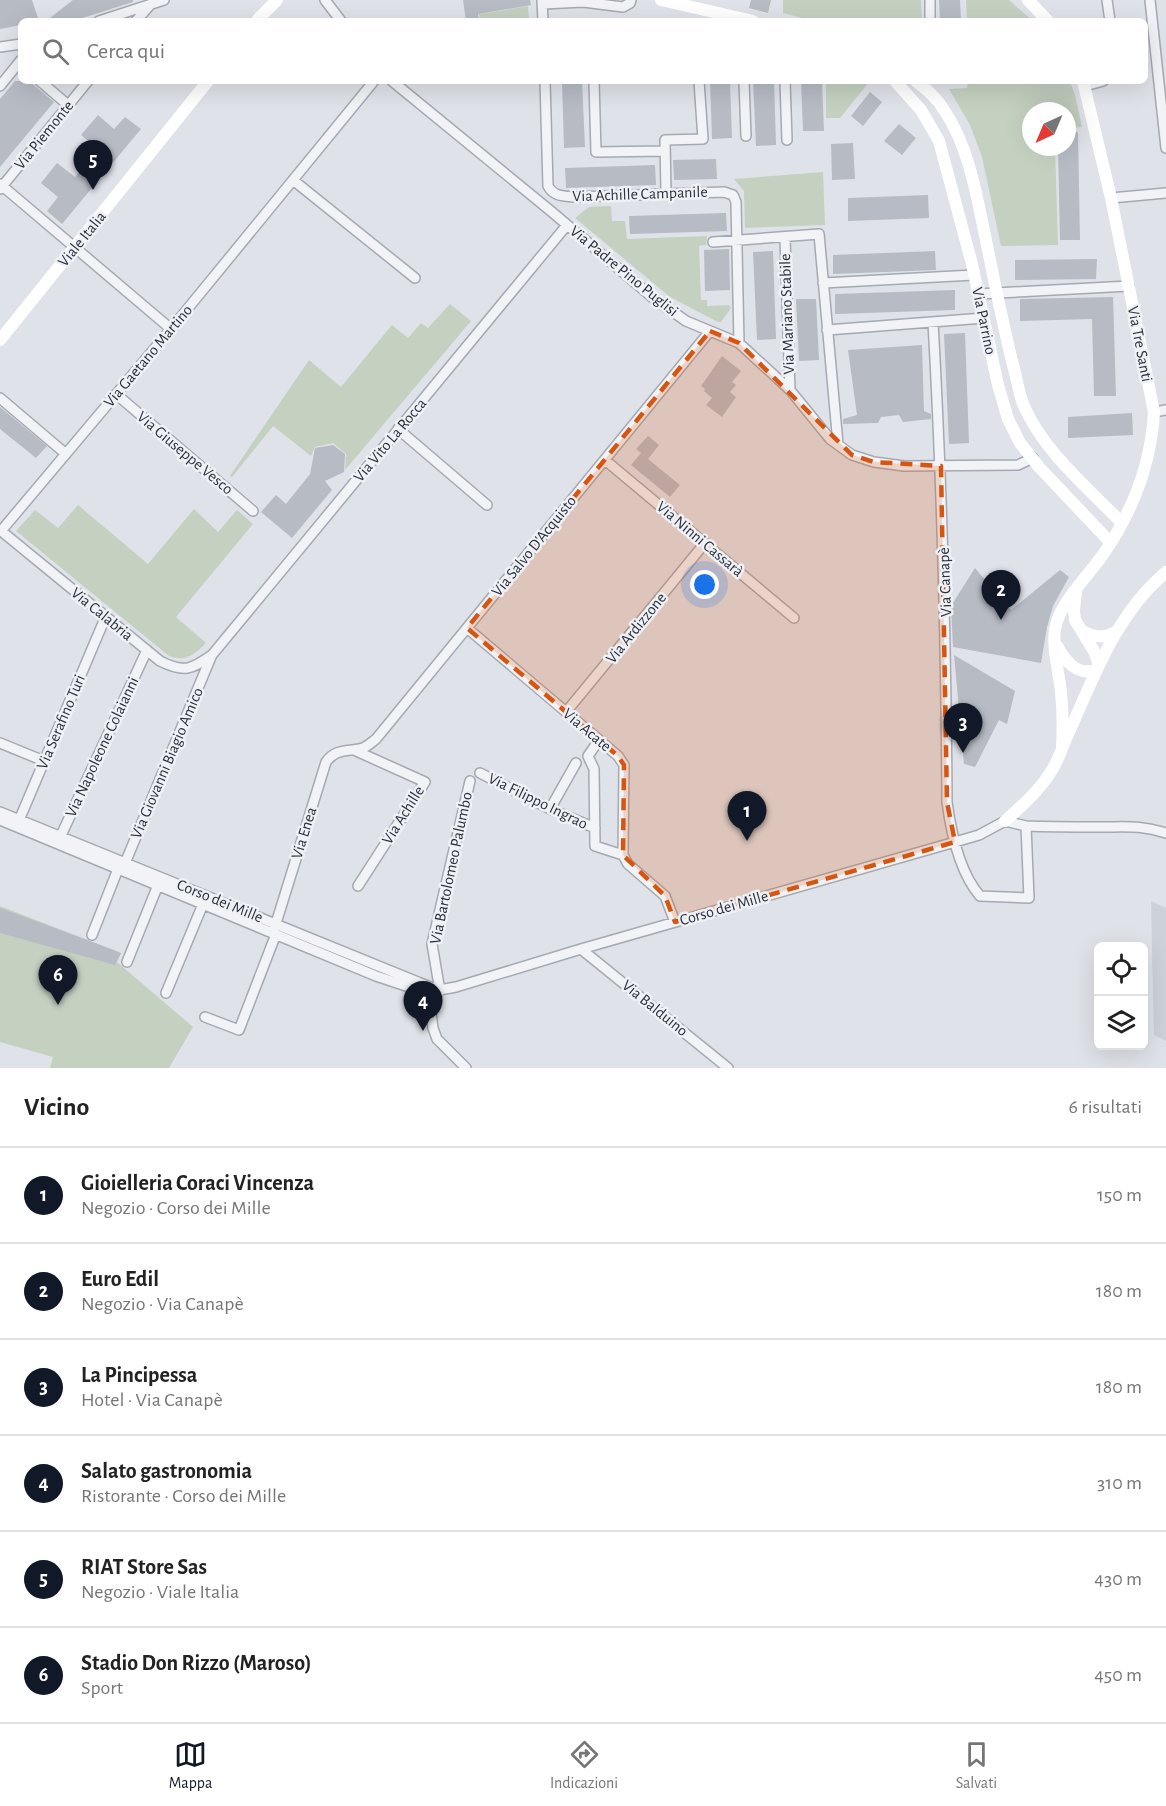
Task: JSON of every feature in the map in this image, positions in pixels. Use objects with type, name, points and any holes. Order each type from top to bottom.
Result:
[{"type":"street","points":[[108,18],[164,0]]},
{"type":"street","points":[[258,18],[271,0]]},
{"type":"street","points":[[259,18],[277,0]]},
{"type":"street","points":[[325,0],[339,18]]},
{"type":"street","points":[[543,18],[542,2],[583,2],[623,7],[631,0]]},
{"type":"street","points":[[661,0],[737,18]]},
{"type":"street","points":[[930,0],[930,18]]},
{"type":"street","points":[[1028,0],[1045,18]]},
{"type":"street","points":[[1107,0],[1110,18]]},
{"type":"street","points":[[1150,0],[1166,148]]},
{"type":"street","points":[[138,18],[150,4]]},
{"type":"street","points":[[0,47],[18,44]]},
{"type":"street","points":[[0,86],[18,65]]},
{"type":"street","points":[[44,84],[68,105]]},
{"type":"street","name":"Via Piemonte","points":[[1,186],[86,84]]},
{"type":"street","name":"Viale Italia","points":[[0,340],[206,84]]},
{"type":"street","name":"Via Gaetano Martino","points":[[1,531],[171,329],[372,84]]},
{"type":"street","name":"Via Padre Pino Puglisi","points":[[396,84],[652,297],[686,321],[739,343],[790,390],[830,439],[852,455],[874,462],[904,466],[1018,465],[1033,458]]},
{"type":"street","name":"Via Achille Campanile","points":[[545,84],[548,186],[552,192],[559,196],[576,197],[724,192],[733,195],[736,202],[737,240]]},
{"type":"street","points":[[594,84],[596,152],[665,151]]},
{"type":"street","points":[[666,194],[665,140],[703,139],[699,84]]},
{"type":"street","points":[[744,84],[746,136]]},
{"type":"street","points":[[785,84],[787,140]]},
{"type":"street","name":"Via Parrino","points":[[902,84],[921,110],[939,141],[1008,419],[1020,443],[1066,497],[1110,542]]},
{"type":"street","name":"Via Parrino","points":[[920,84],[931,93],[944,110],[964,152],[978,200],[1022,401],[1030,419],[1056,455],[1122,523]]},
{"type":"street","name":"Via Tre Santi","points":[[1062,747],[1063,716],[1055,630],[1062,609],[1110,542],[1132,504],[1145,472],[1160,411],[1129,286],[1084,84]]},
{"type":"street","points":[[293,180],[415,279]]},
{"type":"street","points":[[1,186],[171,329]]},
{"type":"street","points":[[1111,198],[1166,193]]},
{"type":"street","name":"Via Vito La Rocca","points":[[212,656],[567,225]]},
{"type":"street","points":[[713,242],[819,234],[838,444]]},
{"type":"street","name":"Via Mariano Stabile","points":[[784,238],[790,390]]},
{"type":"street","points":[[737,240],[739,343]]},
{"type":"street","points":[[823,283],[974,275]]},
{"type":"street","points":[[978,294],[1129,286]]},
{"type":"street","points":[[827,330],[984,318]]},
{"type":"street","name":"Via Canapè","points":[[933,322],[941,466],[947,802],[955,842],[972,886],[980,896],[1029,898],[1026,826]]},
{"type":"street","name":"Via Salvo D'Acquisto","points":[[352,748],[364,748],[376,739],[710,331]]},
{"type":"street","name":"Via Giuseppe Vesco","points":[[116,394],[254,511]]},
{"type":"street","points":[[0,398],[66,454]]},
{"type":"street","points":[[398,429],[487,505]]},
{"type":"street","name":"Via Ninni Cassarà","points":[[605,460],[794,618]]},
{"type":"street","name":"Via Calabria","points":[[1,531],[168,665],[176,669],[186,669],[198,666],[212,656]]},
{"type":"street","name":"Via Ardizzone","points":[[566,712],[705,543]]},
{"type":"street","points":[[1005,821],[1028,801],[1054,768],[1115,632],[1153,583],[1166,572]]},
{"type":"street","points":[[1076,591],[1075,620],[1098,668]]},
{"type":"street","name":"Via Serafino Turi","points":[[18,824],[106,616]]},
{"type":"street","name":"Via Acate","points":[[467,628],[618,756],[624,765],[622,855]]},
{"type":"street","points":[[1082,631],[1094,637],[1105,638],[1115,632]]},
{"type":"street","points":[[1056,645],[1063,657],[1082,672],[1098,668]]},
{"type":"street","name":"Via Napoleone Colaianni","points":[[59,840],[147,650]]},
{"type":"street","name":"Via Giovanni Biagio Amico","points":[[92,935],[212,656]]},
{"type":"street","points":[[599,740],[588,756],[594,769],[595,846],[622,855],[628,864],[665,896],[675,922]]},
{"type":"street","points":[[0,744],[44,761]]},
{"type":"street","name":"Via Achille","points":[[352,748],[425,782],[358,886]]},
{"type":"street","name":"Via Enea","points":[[205,1017],[239,1030],[275,930],[326,762],[342,750],[352,748]]},
{"type":"street","points":[[550,809],[576,763]]},
{"type":"street","name":"Via Filippo Ingrao","points":[[480,773],[550,809],[595,828]]},
{"type":"street","name":"Via Bartolomeo Palumbo","points":[[440,991],[432,944],[470,781]]},
{"type":"street","name":"Corso dei Mille","points":[[0,812],[18,824]]},
{"type":"street","name":"Corso dei Mille","points":[[0,820],[18,824],[59,840],[275,930],[376,976],[428,992],[440,991],[979,835],[1005,821]]},
{"type":"street","points":[[1005,821],[1026,826],[1125,825],[1149,827],[1166,833]]},
{"type":"street","name":"Corso dei Mille","points":[[122,867],[203,904],[440,991]]},
{"type":"street","points":[[127,962],[158,885]]},
{"type":"street","points":[[166,993],[203,904]]},
{"type":"street","name":"Via Balduino","points":[[581,949],[728,1068]]},
{"type":"street","points":[[428,992],[433,1028],[437,1039],[466,1068]]},
{"type":"highlighted area","points":[[710,331],[739,343],[852,455],[874,462],[941,466],[947,802],[955,842],[675,922],[665,896],[623,855],[624,765],[618,756],[467,628]]},
{"type":"shaded area","points":[[1151,901],[1166,908],[1166,1041],[1154,1035]]},
{"type":"green space","points":[[783,0],[921,0],[922,18],[802,18],[783,13]]},
{"type":"green space","points":[[966,0],[1009,0],[1030,18],[967,18]]},
{"type":"green space","points":[[528,6],[529,18],[480,18],[479,14]]},
{"type":"green space","points":[[826,84],[868,84],[840,118],[826,118]]},
{"type":"green space","points":[[968,84],[1071,84],[1075,95],[1082,127],[1076,127],[1076,102],[1022,102],[1022,156],[1055,156],[1058,245],[1001,246],[982,157],[970,125],[949,89],[967,88]]},
{"type":"green space","points":[[823,172],[825,225],[745,228],[744,191],[734,179]]},
{"type":"green space","points":[[611,206],[612,221],[625,221],[627,239],[707,236],[706,245],[699,246],[701,300],[707,300],[707,306],[729,305],[731,308],[721,322],[670,297],[575,218],[589,207]]},
{"type":"green space","points":[[450,304],[471,321],[345,470],[346,454],[333,443],[315,447],[311,456],[273,426],[232,477],[230,476],[309,360],[341,387],[392,325],[408,338],[421,323],[428,328]]},
{"type":"green space","points":[[78,505],[148,564],[194,509],[218,532],[237,510],[253,524],[176,617],[206,643],[198,651],[185,658],[169,656],[16,531],[35,510],[58,528]]},
{"type":"green space","points":[[0,906],[121,953],[117,962],[193,1027],[169,1068],[50,1068],[53,1057],[0,1042]]},
{"type":"building","points":[[0,0],[32,0],[38,18],[18,18],[18,26],[0,29]]},
{"type":"building","points":[[73,0],[133,0],[133,2],[82,18],[50,18]]},
{"type":"building","points":[[463,0],[530,0],[531,5],[478,14],[479,18],[466,18]]},
{"type":"building","points":[[751,0],[771,0],[768,13],[749,8]]},
{"type":"building","points":[[939,0],[960,0],[961,18],[940,18]]},
{"type":"building","points":[[15,81],[18,81],[18,84],[33,84],[54,102],[0,167],[0,99]]},
{"type":"building","points":[[562,84],[582,84],[585,147],[564,148]]},
{"type":"building","points":[[710,84],[730,84],[732,138],[712,139]]},
{"type":"building","points":[[753,84],[774,84],[776,145],[756,146]]},
{"type":"building","points":[[801,84],[822,84],[824,131],[803,131]]},
{"type":"building","points":[[870,92],[882,102],[863,126],[851,116]]},
{"type":"building","points":[[98,115],[114,129],[125,117],[141,129],[62,224],[47,211],[58,197],[41,183],[57,163],[75,177],[98,149],[81,135]]},
{"type":"building","points":[[899,124],[916,138],[902,155],[884,141]]},
{"type":"building","points":[[1076,132],[1078,132],[1080,240],[1060,240],[1058,156],[1076,156]]},
{"type":"building","points":[[853,143],[855,179],[832,180],[831,144]]},
{"type":"building","points":[[716,159],[717,179],[674,180],[673,160]]},
{"type":"building","points":[[655,165],[656,185],[566,188],[565,168]]},
{"type":"building","points":[[928,195],[929,218],[848,221],[848,198]]},
{"type":"building","points":[[726,213],[727,231],[630,234],[629,216]]},
{"type":"building","points":[[729,249],[730,290],[705,291],[704,250]]},
{"type":"building","points":[[773,251],[776,339],[757,340],[753,252]]},
{"type":"building","points":[[935,251],[936,270],[833,274],[833,255]]},
{"type":"building","points":[[1097,259],[1096,279],[1015,280],[1015,260]]},
{"type":"building","points":[[955,290],[955,310],[835,314],[835,294]]},
{"type":"building","points":[[1113,297],[1116,396],[1094,396],[1092,319],[1020,321],[1020,299]]},
{"type":"building","points":[[796,299],[816,299],[819,360],[799,361]]},
{"type":"building","points":[[965,333],[969,443],[949,444],[944,334]]},
{"type":"building","points":[[922,345],[924,411],[931,414],[931,419],[903,422],[899,415],[881,417],[878,423],[843,424],[843,419],[857,415],[848,350]]},
{"type":"building","points":[[722,356],[741,371],[732,382],[736,385],[730,392],[736,397],[722,417],[706,405],[712,398],[701,386]]},
{"type":"building","points":[[0,407],[47,446],[36,458],[0,429]]},
{"type":"building","points":[[1132,413],[1133,435],[1068,438],[1068,417]]},
{"type":"building","points":[[648,436],[659,445],[648,459],[680,485],[670,497],[631,465],[641,453],[636,449]]},
{"type":"building","points":[[333,445],[345,454],[344,472],[325,481],[332,490],[292,538],[261,512],[276,495],[286,504],[310,474],[315,448]]},
{"type":"building","points":[[975,568],[1011,610],[1060,570],[1069,577],[1053,606],[1041,663],[953,647],[951,606]]},
{"type":"building","points":[[954,655],[1015,691],[1007,724],[999,720],[975,767],[964,764]]},
{"type":"building","points":[[0,908],[121,953],[115,965],[0,933]]},
{"type":"place","name":"RIAT Store Sas","points":[[93,190]]},
{"type":"place","name":"Euro Edil","points":[[1001,620]]},
{"type":"place","name":"La Pincipessa","points":[[963,753]]},
{"type":"place","name":"Gioielleria Coraci Vincenza","points":[[747,841]]},
{"type":"place","name":"Stadio Don Rizzo (Maroso)","points":[[58,1005]]},
{"type":"place","name":"Salato gastronomia","points":[[423,1031]]}]
